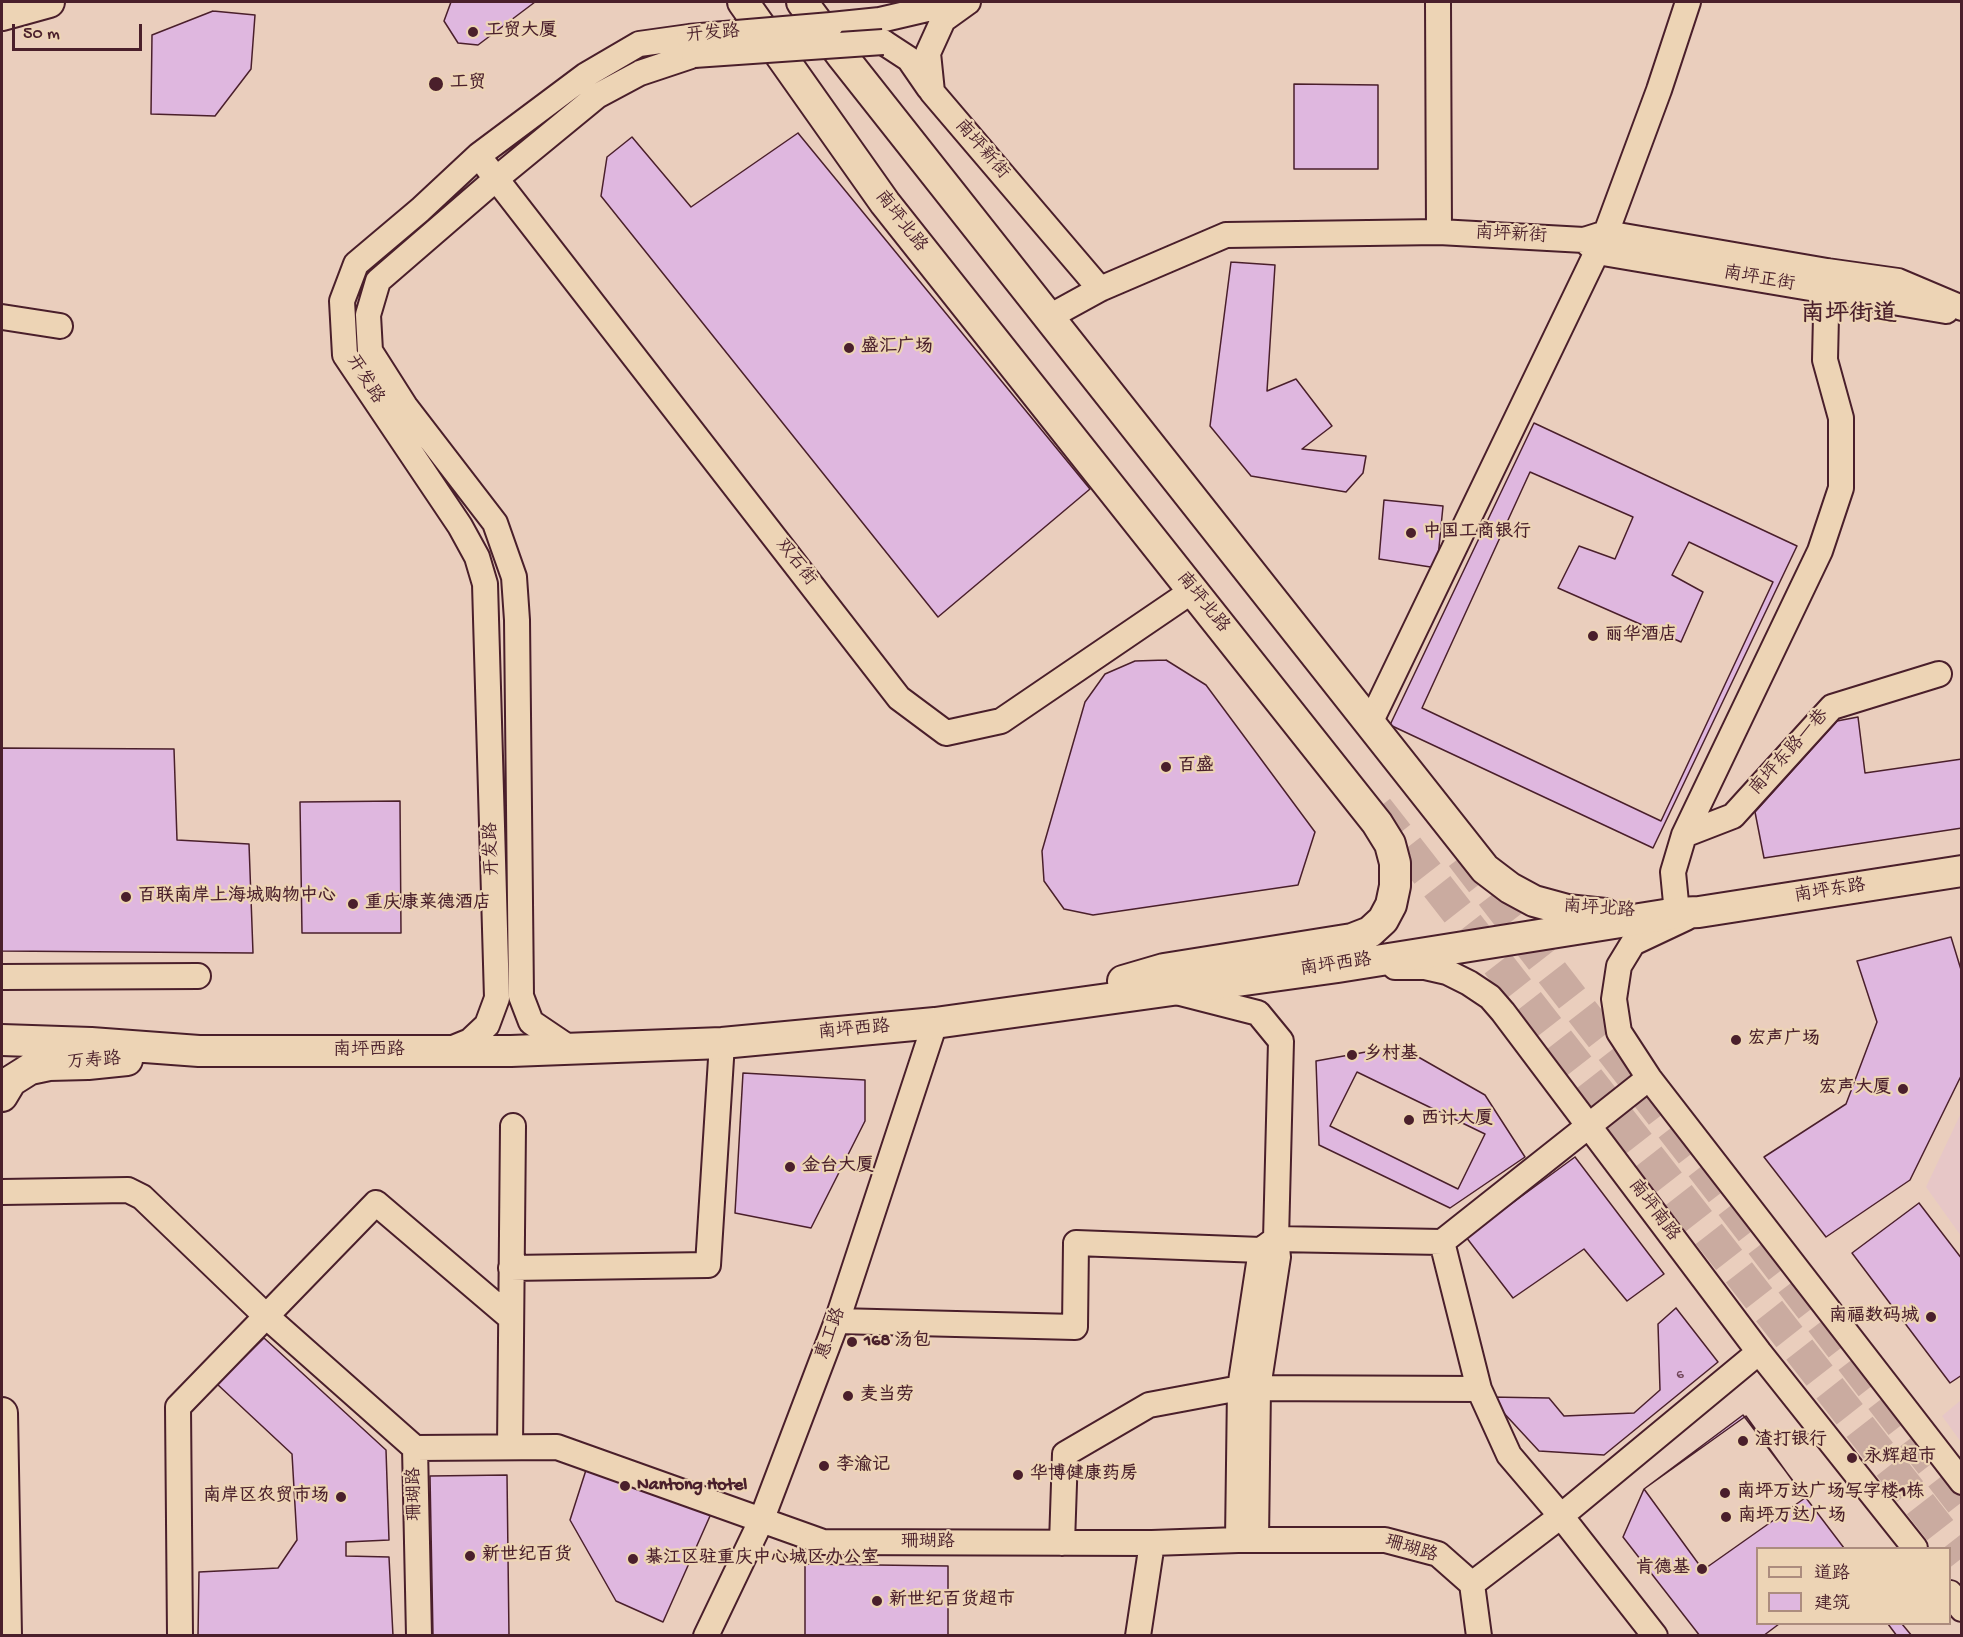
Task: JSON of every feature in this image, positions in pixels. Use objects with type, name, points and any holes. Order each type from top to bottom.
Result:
[{"type":"main road","points":[[2,15],[49,2]]},
{"type":"main road","name":"南坪北路","points":[[743,2],[885,203],[1377,823],[1390,844],[1395,863],[1395,886],[1391,905],[1383,920],[1370,932],[1352,939],[1164,969],[1026,1010]]},
{"type":"main road","name":"南坪北路","points":[[802,2],[843,57],[1485,868],[1510,888],[1534,901],[1567,910],[1605,914],[1688,913]]},
{"type":"main road","points":[[825,13],[843,57]]},
{"type":"main road","name":"南坪东路","points":[[1688,913],[1962,871]]},
{"type":"main road","name":"南坪西路","points":[[2,1040],[91,1043],[199,1051],[444,1051],[722,1043],[935,1023],[1338,967],[1688,913]]},
{"type":"main road","name":"万寿路","points":[[2,1096],[11,1081],[30,1069],[49,1065],[88,1064],[199,1051]]},
{"type":"main road","points":[[2,1413],[6,1635]]},
{"type":"street","name":"开发路","points":[[571,1049],[531,1022],[521,996],[517,620],[514,577],[495,523],[405,406],[370,351],[368,315],[378,281],[597,96],[691,46],[825,13],[880,20],[957,2]]},
{"type":"street","points":[[932,92],[928,53],[944,20],[968,2]]},
{"type":"street","points":[[1438,2],[1439,232]]},
{"type":"street","points":[[1370,723],[1595,242],[1659,90],[1688,2]]},
{"type":"street","name":"开发路","points":[[444,1051],[470,1041],[488,1024],[497,998],[485,584],[477,557],[460,526],[345,355],[342,301],[356,264],[420,210],[479,155],[586,75],[639,44],[691,46],[883,42],[909,58],[932,92]]},
{"type":"street","name":"南坪新街","points":[[932,92],[1100,289]]},
{"type":"street","name":"双石街","points":[[479,155],[899,698],[946,733],[1001,721],[1192,591]]},
{"type":"street","name":"南坪新街","points":[[1049,317],[1100,289],[1226,235],[1439,232],[1595,242]]},
{"type":"street","name":"南坪正街","points":[[1595,242],[1827,281],[1962,314]]},
{"type":"street","points":[[1898,280],[1962,291]]},
{"type":"street","name":"南坪正街","points":[[1827,281],[1898,280],[1962,308]]},
{"type":"street","points":[[1827,281],[1825,360],[1841,418],[1841,488],[1820,551],[1684,834],[1673,872],[1688,913],[1633,943],[1619,966],[1614,999],[1619,1032],[1649,1078],[1962,1482]]},
{"type":"street","points":[[2,316],[60,327]]},
{"type":"street","name":"南坪东路一巷","points":[[1684,834],[1733,816],[1832,707],[1939,674]]},
{"type":"street","name":"南坪南路","points":[[1338,967],[1425,968],[1447,972],[1490,997],[1759,1352],[1915,1547]]},
{"type":"street","points":[[2,977],[198,976]]},
{"type":"street","points":[[1166,990],[1258,1013],[1281,1041],[1272,1249],[1249,1388],[1247,1540]]},
{"type":"street","name":"惠工路","points":[[706,1635],[761,1521],[837,1321],[935,1023]]},
{"type":"street","points":[[511,1268],[708,1264],[722,1043]]},
{"type":"street","points":[[837,1321],[1076,1327],[1076,1243],[1272,1249],[1442,1242],[1649,1078]]},
{"type":"street","points":[[510,1447],[513,1126]]},
{"type":"street","points":[[2,1192],[128,1190],[142,1197],[266,1316],[415,1448]]},
{"type":"street","points":[[180,1635],[178,1407],[376,1203],[511,1317]]},
{"type":"street","points":[[1442,1242],[1479,1389],[1509,1455],[1562,1516],[1655,1635]]},
{"type":"street","points":[[1479,1635],[1472,1584],[1562,1516],[1759,1352]]},
{"type":"street","points":[[1062,1543],[1065,1454],[1149,1405],[1249,1388],[1479,1389]]},
{"type":"street","name":"珊瑚路","points":[[420,1635],[415,1448],[557,1447],[823,1542],[1152,1543],[1385,1540],[1438,1554],[1472,1584]]},
{"type":"street","points":[[1138,1635],[1152,1543]]},
{"type":"street","points":[[1951,1594],[1962,1609]]},
{"type":"shaded area","points":[[1961,1113],[1961,1236],[1926,1187]]},
{"type":"shaded area","points":[[1961,1400],[1961,1442],[1942,1416]]},
{"type":"building","name":"工贸大厦","points":[[451,2],[535,2],[478,45],[458,43],[444,21]]},
{"type":"building","points":[[213,11],[255,15],[251,69],[215,116],[151,114],[152,35]]},
{"type":"building","points":[[1294,84],[1378,85],[1378,169],[1294,169]]},
{"type":"building","name":"盛汇广场","points":[[798,133],[1090,489],[938,617],[601,196],[607,157],[632,137],[691,207]]},
{"type":"building","points":[[1231,262],[1275,265],[1267,391],[1296,379],[1332,426],[1302,449],[1366,456],[1363,473],[1346,492],[1251,476],[1210,426]]},
{"type":"building","name":"丽华酒店","points":[[1534,423],[1797,546],[1653,848],[1390,725]]},
{"type":"building","name":"丽华酒店","points":[[1530,472],[1633,517],[1615,559],[1579,546],[1558,588],[1681,642],[1703,592],[1672,575],[1689,542],[1773,582],[1661,821],[1422,708]]},
{"type":"building","name":"中国工商银行","points":[[1384,500],[1443,506],[1437,568],[1379,559]]},
{"type":"building","name":"百盛","points":[[1166,660],[1206,685],[1315,832],[1298,885],[1093,915],[1064,909],[1044,881],[1042,851],[1085,702],[1105,674],[1135,661]]},
{"type":"building","points":[[1858,717],[1865,773],[1962,759],[1962,828],[1764,858],[1755,812],[1837,721]]},
{"type":"building","name":"百联南岸上海城购物中心","points":[[2,748],[174,749],[177,840],[249,844],[253,953],[2,951]]},
{"type":"building","points":[[400,801],[401,933],[302,933],[300,802]]},
{"type":"building","name":"宏声大厦","points":[[1951,937],[1962,973],[1962,1074],[1910,1180],[1826,1237],[1764,1157],[1846,1104],[1877,1022],[1857,961]]},
{"type":"building","name":"西计大厦","points":[[1399,1046],[1485,1095],[1525,1157],[1450,1208],[1319,1145],[1316,1061]]},
{"type":"building","points":[[1357,1072],[1485,1134],[1458,1189],[1330,1126]]},
{"type":"building","name":"金台大厦","points":[[743,1073],[865,1080],[865,1121],[811,1228],[735,1213]]},
{"type":"building","points":[[1575,1157],[1664,1274],[1627,1301],[1584,1249],[1513,1298],[1466,1237]]},
{"type":"building","name":"南福数码城","points":[[1919,1203],[1962,1259],[1962,1375],[1950,1383],[1852,1253]]},
{"type":"building","points":[[1676,1308],[1718,1362],[1604,1455],[1539,1451],[1489,1397],[1549,1398],[1564,1416],[1634,1413],[1660,1390],[1658,1324]]},
{"type":"building","name":"南岸区农贸市场","points":[[264,1338],[386,1450],[389,1540],[346,1542],[346,1556],[389,1557],[393,1636],[198,1636],[199,1572],[278,1568],[297,1540],[292,1454],[217,1384]]},
{"type":"building","name":"南坪万达广场","points":[[1743,1415],[1843,1547],[1756,1547],[1756,1625],[1903,1625],[1912,1636],[1700,1636],[1623,1537],[1644,1489]]},
{"type":"building","name":"南坪万达广场写字楼1栋","points":[[1746,1416],[1805,1498],[1703,1570],[1644,1489]]},
{"type":"building","points":[[586,1470],[714,1507],[663,1622],[616,1601],[570,1520]]},
{"type":"building","name":"新世纪百货","points":[[507,1475],[509,1636],[433,1636],[430,1476]]},
{"type":"building","name":"新世纪百货超市","points":[[805,1564],[948,1566],[948,1636],[805,1636]]},
{"type":"building","points":[[1778,1625],[1889,1625],[1897,1636],[1763,1636]]},
{"type":"tunnel","points":[[1377,809],[1962,1558]]},
{"type":"tunnel","points":[[1462,856],[1962,1503]]},
{"type":"place","name":"工贸大厦","points":[[473,32]]},
{"type":"place","name":"工贸","points":[[436,84]]},
{"type":"place","name":"盛汇广场","points":[[849,348]]},
{"type":"place","name":"中国工商银行","points":[[1411,533]]},
{"type":"place","name":"丽华酒店","points":[[1593,636]]},
{"type":"place","name":"百盛","points":[[1166,767]]},
{"type":"place","name":"百联南岸上海城购物中心","points":[[126,897]]},
{"type":"place","name":"重庆康莱德酒店","points":[[353,904]]},
{"type":"place","name":"宏声广场","points":[[1736,1040]]},
{"type":"place","name":"乡村基","points":[[1352,1055]]},
{"type":"place","name":"宏声大厦","points":[[1903,1089]]},
{"type":"place","name":"西计大厦","points":[[1409,1120]]},
{"type":"place","name":"金台大厦","points":[[790,1167]]},
{"type":"place","name":"南福数码城","points":[[1931,1317]]},
{"type":"place","name":"168 汤包","points":[[852,1342]]},
{"type":"place","name":"麦当劳","points":[[848,1396]]},
{"type":"place","name":"渣打银行","points":[[1743,1441]]},
{"type":"place","name":"永辉超市","points":[[1852,1458]]},
{"type":"place","name":"李渝记","points":[[824,1466]]},
{"type":"place","name":"华博健康药房","points":[[1018,1475]]},
{"type":"place","name":"Nantong Hotel","points":[[625,1486]]},
{"type":"place","name":"南坪万达广场写字楼1栋","points":[[1725,1493]]},
{"type":"place","name":"南岸区农贸市场","points":[[341,1497]]},
{"type":"place","name":"南坪万达广场","points":[[1726,1517]]},
{"type":"place","name":"新世纪百货","points":[[470,1556]]},
{"type":"place","name":"綦江区驻重庆中心城区办公室","points":[[633,1559]]},
{"type":"place","name":"肯德基","points":[[1702,1569]]},
{"type":"place","name":"新世纪百货超市","points":[[877,1601]]},
{"type":"district","name":"南坪街道","points":[[1849,316]]}]
